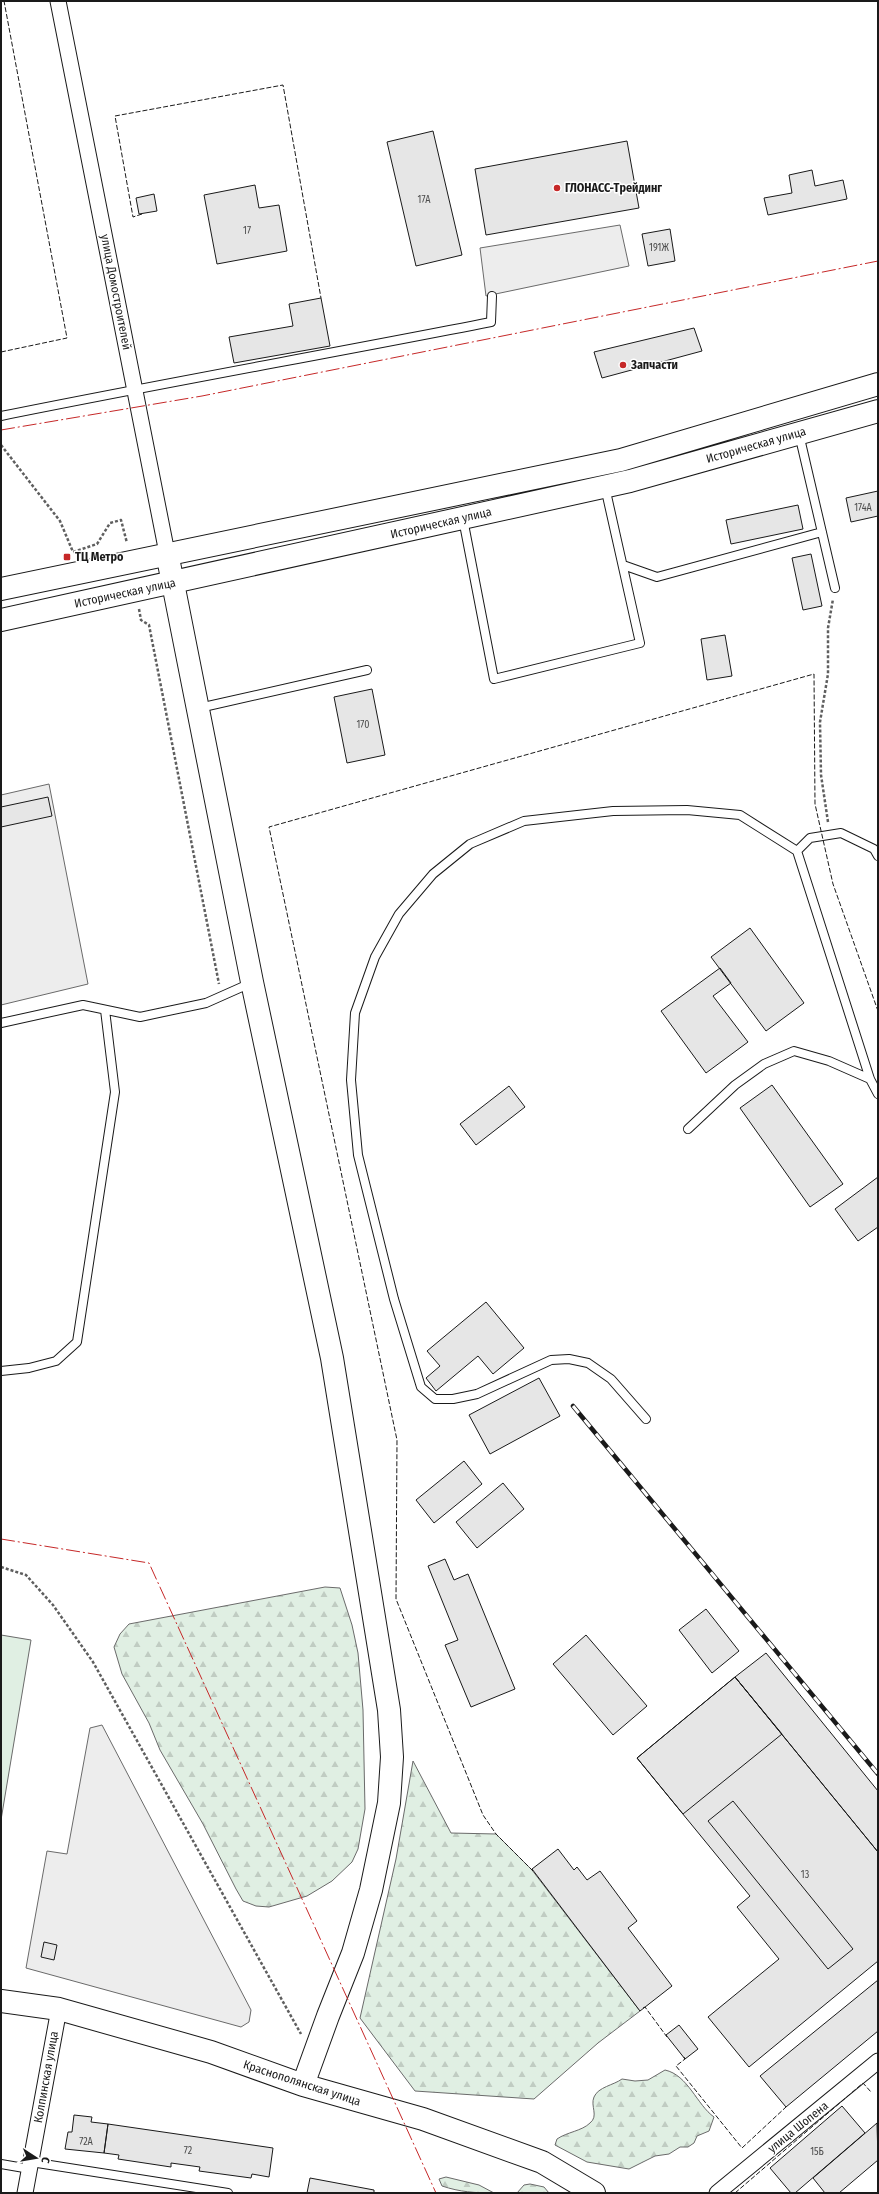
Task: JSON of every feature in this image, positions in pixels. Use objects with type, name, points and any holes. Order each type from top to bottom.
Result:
[{"type":"main road","name":"Историческая улица","points":[[1,589],[168,553],[621,460],[878,384]]},
{"type":"main road","name":"Историческая улица","points":[[1,620],[605,486],[878,411]]},
{"type":"main road","name":"улица Домостроителей","points":[[168,553],[252,982],[332,1358],[389,1710],[392,1749],[389,1803],[371,1890],[353,1952],[303,2085]]},
{"type":"main road","name":"Краснополянская улица","points":[[1,2001],[59,2009],[211,2052],[303,2085],[423,2119],[542,2162],[594,2193]]},
{"type":"street","name":"улица Домостроителей","points":[[58,1],[168,553]]},
{"type":"street","name":"Колпинская улица","points":[[25,2193],[59,2009]]},
{"type":"street","name":"улица Шопена","points":[[717,2193],[878,2061]]},
{"type":"lane","points":[[1,416],[491,322],[492,296]]},
{"type":"lane","points":[[799,433],[835,588]]},
{"type":"lane","points":[[463,518],[494,679],[640,642],[605,486]]},
{"type":"lane","points":[[623,565],[657,577],[822,532]]},
{"type":"lane","points":[[198,708],[367,670]]},
{"type":"lane","points":[[646,1419],[611,1378],[588,1363],[569,1359],[551,1360],[476,1394],[453,1399],[435,1399],[421,1387],[394,1299],[358,1155],[351,1080],[355,1013],[375,957],[399,914],[433,874],[470,844],[524,821],[613,811],[687,810],[740,815],[797,851],[870,1079],[878,1094]]},
{"type":"lane","points":[[797,851],[810,838],[841,833],[874,849],[878,856]]},
{"type":"lane","points":[[1,1024],[83,1005],[140,1017],[206,1003],[252,982]]},
{"type":"lane","points":[[1,1370],[29,1368],[56,1361],[77,1342],[115,1092],[105,1010]]},
{"type":"lane","points":[[688,1129],[735,1086],[764,1064],[794,1051],[829,1061],[870,1079]]},
{"type":"lane","points":[[1,2164],[30,2166],[228,2193]]},
{"type":"path","points":[[1,445],[60,521],[73,552],[97,544],[110,523],[121,520],[130,561]]},
{"type":"path","points":[[830,835],[821,775],[820,722],[828,674],[828,628],[835,588]]},
{"type":"path","points":[[136,591],[141,620],[149,625],[222,996]]},
{"type":"path","points":[[1,1567],[26,1575],[53,1606],[93,1662],[313,2055]]},
{"type":"green space","points":[[325,1587],[340,1588],[352,1625],[358,1653],[363,1710],[365,1809],[358,1849],[352,1862],[332,1881],[307,1896],[269,1907],[256,1906],[243,1901],[236,1889],[203,1824],[160,1750],[149,1723],[122,1674],[114,1647],[120,1634],[129,1624]]},
{"type":"green space","points":[[1,1635],[31,1640],[1,1820]]},
{"type":"green space","points":[[413,1761],[451,1833],[496,1834],[532,1870],[640,2011],[598,2043],[534,2099],[415,2091],[360,2018],[396,1859]]},
{"type":"green space","points":[[665,2070],[680,2078],[708,2112],[714,2117],[709,2131],[697,2136],[694,2143],[688,2147],[680,2147],[669,2154],[655,2156],[629,2169],[587,2162],[555,2145],[557,2139],[587,2126],[593,2120],[593,2100],[596,2094],[603,2088],[622,2079],[635,2081],[648,2080]]},
{"type":"green space","points":[[446,2177],[479,2185],[494,2193],[468,2192],[442,2186],[439,2179]]},
{"type":"green space","points":[[530,2184],[544,2187],[549,2193],[517,2193],[524,2185]]},
{"type":"shaded area","points":[[620,225],[629,266],[486,296],[480,248]]},
{"type":"shaded area","points":[[49,784],[88,984],[1,1005],[1,795]]},
{"type":"shaded area","points":[[102,1725],[251,2010],[249,2022],[241,2027],[26,1968],[47,1851],[67,1854],[90,1728]]},
{"type":"building","points":[[433,131],[462,255],[416,266],[387,142]]},
{"type":"building","name":"ГЛОНАСС-Трейдинг","points":[[627,141],[639,208],[486,235],[475,169]]},
{"type":"building","points":[[812,170],[815,186],[843,180],[847,199],[768,215],[764,198],[792,193],[789,175]]},
{"type":"building","points":[[255,185],[259,208],[279,205],[287,251],[217,264],[204,195]]},
{"type":"building","points":[[154,194],[157,211],[139,214],[136,198]]},
{"type":"building","points":[[670,229],[675,261],[648,266],[642,234]]},
{"type":"building","points":[[321,298],[330,346],[234,363],[229,337],[293,326],[289,304]]},
{"type":"building","name":"Запчасти","points":[[694,328],[702,351],[602,378],[594,352]]},
{"type":"building","points":[[878,491],[878,516],[851,522],[846,498]]},
{"type":"building","points":[[798,505],[803,529],[731,544],[726,520]]},
{"type":"building","points":[[811,554],[822,606],[803,610],[792,558]]},
{"type":"building","points":[[725,635],[732,676],[707,680],[701,639]]},
{"type":"building","points":[[372,689],[385,755],[347,763],[334,697]]},
{"type":"building","points":[[48,797],[52,816],[1,827],[1,807]]},
{"type":"building","points":[[750,928],[804,1003],[766,1031],[711,957]]},
{"type":"building","points":[[720,968],[731,983],[713,996],[748,1042],[706,1073],[661,1011]]},
{"type":"building","points":[[772,1085],[843,1184],[810,1207],[740,1108]]},
{"type":"building","points":[[509,1086],[525,1107],[476,1145],[460,1124]]},
{"type":"building","points":[[878,1177],[878,1227],[858,1241],[835,1209]]},
{"type":"building","points":[[486,1302],[524,1348],[493,1374],[478,1356],[436,1391],[426,1378],[440,1366],[427,1351]]},
{"type":"building","points":[[539,1378],[560,1416],[490,1454],[469,1415]]},
{"type":"building","points":[[464,1461],[482,1484],[434,1523],[416,1500]]},
{"type":"building","points":[[503,1483],[524,1509],[477,1548],[456,1522]]},
{"type":"building","points":[[445,1559],[454,1580],[468,1574],[515,1689],[471,1707],[445,1645],[458,1640],[428,1566]]},
{"type":"building","points":[[706,1609],[739,1651],[712,1673],[679,1630]]},
{"type":"building","points":[[586,1635],[647,1706],[613,1735],[553,1664]]},
{"type":"building","points":[[766,1653],[878,1791],[878,1852],[735,1677]]},
{"type":"building","points":[[735,1677],[878,1852],[878,1961],[749,2067],[708,2017],[779,1959],[737,1907],[750,1896],[637,1758]]},
{"type":"building","points":[[735,1677],[782,1734],[683,1814],[637,1758]]},
{"type":"building","points":[[733,1801],[853,1949],[828,1969],[708,1821]]},
{"type":"building","points":[[558,1849],[574,1870],[577,1867],[587,1880],[600,1871],[637,1921],[628,1928],[672,1986],[640,2011],[532,1869]]},
{"type":"building","points":[[44,1942],[57,1945],[54,1960],[41,1957]]},
{"type":"building","points":[[878,1980],[878,2031],[786,2107],[760,2076]]},
{"type":"building","points":[[679,2025],[698,2049],[685,2059],[666,2035]]},
{"type":"building","points":[[842,2106],[865,2133],[795,2193],[791,2193],[770,2168]]},
{"type":"building","points":[[74,2115],[92,2117],[91,2122],[108,2124],[104,2153],[65,2149],[68,2132],[72,2132]]},
{"type":"building","points":[[877,2123],[878,2160],[839,2193],[825,2193],[813,2178]]},
{"type":"building","points":[[108,2124],[273,2148],[269,2177],[252,2174],[251,2178],[199,2171],[200,2167],[171,2163],[171,2167],[118,2159],[119,2155],[104,2153]]},
{"type":"building","points":[[310,2178],[374,2190],[374,2193],[307,2193]]},
{"type":"railway","points":[[573,1406],[878,1774]]},
{"type":"fence","points":[[1,352],[67,338],[4,1]]},
{"type":"fence","points":[[142,214],[133,217],[115,116],[283,85],[321,298]]},
{"type":"fence","points":[[533,1871],[496,1834],[483,1815],[396,1599],[397,1440],[269,827],[814,674],[815,804],[833,884],[878,1011]]},
{"type":"fence","points":[[643,2008],[645,2007],[667,2037]]},
{"type":"fence","points":[[684,2057],[685,2059],[676,2066],[742,2148],[786,2107]]},
{"type":"fence","points":[[735,2193],[863,2083],[871,2092]]},
{"type":"power","points":[[1,430],[202,396],[878,261]]},
{"type":"power","points":[[1,1539],[149,1563],[436,2193]]},
{"type":"place","name":"ГЛОНАСС-Трейдинг","points":[[557,188]]},
{"type":"place","name":"Запчасти","points":[[623,365]]},
{"type":"place","name":"ТЦ Метро","points":[[67,557]]}]
